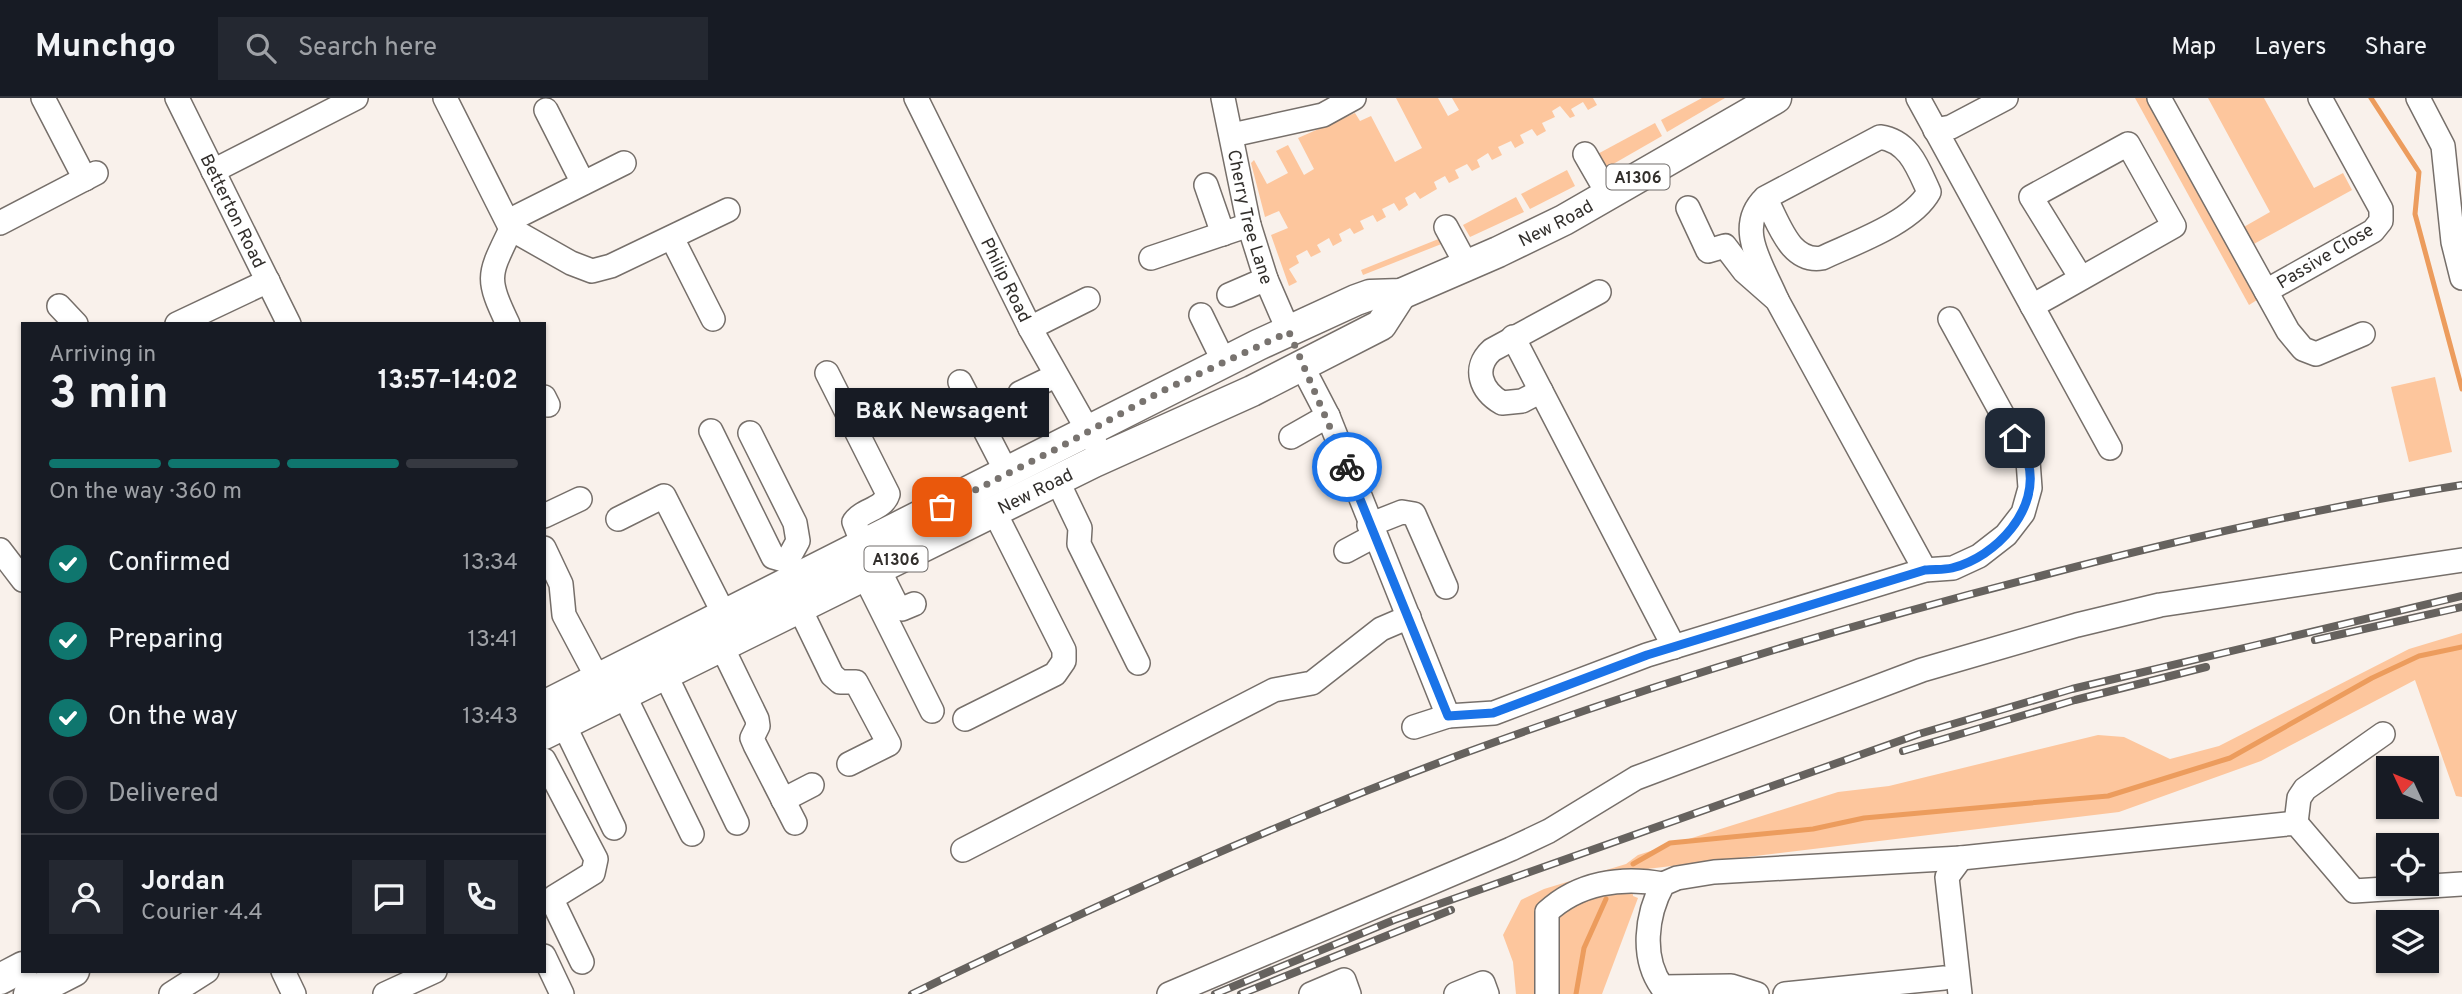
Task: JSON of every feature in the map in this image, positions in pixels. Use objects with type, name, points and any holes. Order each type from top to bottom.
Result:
[{"type":"main road","name":"New Road","points":[[869,563],[1007,473],[1089,432],[1162,391],[1370,295],[1401,294],[1466,267],[1564,220],[1738,108],[1776,98]]},
{"type":"main road","name":"New Road","points":[[551,722],[624,695],[665,674],[794,583],[869,563],[994,512],[1102,458],[1302,366],[1381,325],[1401,294]]},
{"type":"main road","points":[[1289,332],[1302,366]]},
{"type":"main road","name":"New Road","points":[[551,722],[598,679],[723,631]]},
{"type":"main road","points":[[0,979],[21,968]]},
{"type":"main road","points":[[29,994],[70,973]]},
{"type":"street","points":[[0,223],[91,176],[43,98]]},
{"type":"street","name":"Betterton Road","points":[[177,98],[288,322]]},
{"type":"street","points":[[213,171],[356,98]]},
{"type":"street","points":[[445,98],[510,225],[571,263],[592,271],[611,266],[728,210]]},
{"type":"street","name":"Philip Road","points":[[916,98],[1030,328],[1102,458]]},
{"type":"street","name":"Cherry Tree Lane","points":[[1223,98],[1249,225],[1266,279],[1289,332]]},
{"type":"street","points":[[1231,135],[1323,115],[1354,98]]},
{"type":"street","points":[[1917,98],[2110,448]]},
{"type":"street","points":[[1935,130],[1951,127],[2006,98]]},
{"type":"street","name":"Passive Close","points":[[2158,98],[2266,291],[2373,232],[2381,221],[2381,209],[2320,98]]},
{"type":"street","points":[[2418,98],[2443,146],[2453,242],[2462,278]]},
{"type":"street","points":[[547,110],[583,183]]},
{"type":"street","points":[[1765,198],[1796,253],[1811,259],[1822,258],[1888,226],[1923,203],[1929,192],[1902,145],[1894,139],[1880,137],[1765,198],[1754,208],[1749,236],[1777,300],[1925,570]]},
{"type":"street","points":[[2032,306],[2174,226],[2127,144],[2031,197],[2081,278]]},
{"type":"street","points":[[1585,154],[1608,194]]},
{"type":"street","points":[[507,322],[492,292],[491,271],[510,225],[624,163]]},
{"type":"street","points":[[1206,185],[1223,234]]},
{"type":"street","points":[[1688,208],[1708,251],[1725,246],[1744,271],[1777,300]]},
{"type":"street","points":[[1151,258],[1249,225]]},
{"type":"street","points":[[1446,227],[1466,267]]},
{"type":"street","points":[[672,238],[713,319]]},
{"type":"street","points":[[1229,295],[1266,279]]},
{"type":"street","points":[[181,322],[268,281]]},
{"type":"street","points":[[2266,291],[2288,331],[2303,349],[2316,354],[2363,334]]},
{"type":"street","points":[[1541,391],[1511,404],[1502,403],[1486,391],[1481,381],[1481,363],[1492,350],[1513,337],[1599,292]]},
{"type":"street","points":[[1030,328],[1088,299]]},
{"type":"street","points":[[59,306],[74,322]]},
{"type":"street","points":[[1201,314],[1224,362]]},
{"type":"street","points":[[1414,727],[1448,716],[1493,713],[1674,647],[1925,570],[1953,568],[1979,556],[2006,536],[2023,513],[2030,488],[2028,461],[1950,319]]},
{"type":"street","points":[[1513,337],[1674,647]]},
{"type":"street","points":[[1302,366],[1328,416],[1448,716]]},
{"type":"street","points":[[827,373],[888,494],[883,504],[857,516],[854,522],[932,711]]},
{"type":"street","points":[[1020,393],[1055,376]]},
{"type":"street","points":[[960,382],[1007,473]]},
{"type":"street","points":[[1291,438],[1328,416]]},
{"type":"street","points":[[711,431],[773,557],[794,583],[832,676],[840,682],[856,682],[889,744],[849,764]]},
{"type":"street","points":[[750,433],[795,523],[799,541],[794,583]]},
{"type":"street","points":[[1057,480],[1080,528],[1079,544],[1139,663]]},
{"type":"street","points":[[618,519],[664,496],[723,631],[757,719],[758,726],[752,738],[795,823]]},
{"type":"street","points":[[546,515],[580,499]]},
{"type":"street","points":[[964,719],[1055,674],[1064,662],[1064,650],[994,512]]},
{"type":"street","points":[[1346,551],[1402,512],[1414,514],[1446,587]]},
{"type":"street","points":[[0,550],[21,577]]},
{"type":"street","points":[[546,552],[561,584],[565,615],[598,679]]},
{"type":"street","points":[[1170,994],[1511,849],[1549,831],[1636,778],[1922,670],[2077,625],[2160,605],[2462,560]]},
{"type":"street","points":[[869,563],[897,606],[902,609],[914,604]]},
{"type":"street","points":[[963,850],[1274,690],[1312,683],[1381,629],[1409,617]]},
{"type":"street","points":[[665,674],[737,823]]},
{"type":"street","points":[[624,695],[692,834]]},
{"type":"street","points":[[551,722],[614,828]]},
{"type":"street","points":[[2383,734],[2305,789],[2299,798],[2296,823],[2354,891],[2462,884]]},
{"type":"street","points":[[546,764],[596,859],[593,873],[554,897],[554,904],[582,962]]},
{"type":"street","points":[[783,800],[812,785]]},
{"type":"street","points":[[1546,994],[1546,912],[1581,890],[1610,882],[1643,880],[1663,884],[1677,878],[1714,872],[1961,858],[2296,823]]},
{"type":"street","points":[[1961,858],[1947,877],[1961,994]]},
{"type":"street","points":[[1663,884],[1649,918],[1653,975],[1662,987],[1731,986],[1756,994]]},
{"type":"street","points":[[546,960],[562,994]]},
{"type":"street","points":[[171,994],[204,973]]},
{"type":"street","points":[[284,973],[294,994]]},
{"type":"street","points":[[385,994],[431,973]]},
{"type":"street","points":[[1786,994],[1944,978]]},
{"type":"street","points":[[1311,994],[1344,980],[1349,994]]},
{"type":"street","points":[[1456,994],[1483,983],[1488,994]]},
{"type":"shaded area","points":[[1396,98],[1438,98],[1448,116],[1459,110],[1452,98],[1593,98],[1597,105],[1588,110],[1583,102],[1571,109],[1575,116],[1570,118],[1560,106],[1552,111],[1555,117],[1542,123],[1546,131],[1537,136],[1532,129],[1520,135],[1524,143],[1515,148],[1511,141],[1498,147],[1502,155],[1492,160],[1488,153],[1477,160],[1480,167],[1472,171],[1467,164],[1455,170],[1459,178],[1449,183],[1445,176],[1434,182],[1437,189],[1420,199],[1415,192],[1405,198],[1408,205],[1399,211],[1394,203],[1382,209],[1386,217],[1377,222],[1373,215],[1360,221],[1364,229],[1354,234],[1350,228],[1339,234],[1342,241],[1333,246],[1329,238],[1317,245],[1321,252],[1311,257],[1307,250],[1296,256],[1299,263],[1289,269],[1297,282],[1289,286],[1271,235],[1288,228],[1279,211],[1265,217],[1251,163],[1254,160],[1267,184],[1288,173],[1276,151],[1288,145],[1304,175],[1314,169],[1298,138],[1355,113],[1360,121],[1371,116],[1395,162],[1422,148]]},
{"type":"shaded area","points":[[1702,98],[1725,98],[1667,132],[1661,120]]},
{"type":"shaded area","points":[[2135,98],[2147,98],[2257,300],[2249,305]]},
{"type":"shaded area","points":[[2208,98],[2264,98],[2314,188],[2343,173],[2352,190],[2252,245],[2242,228],[2270,212]]},
{"type":"shaded area","points":[[1655,123],[1662,136],[1601,171],[1592,157]]},
{"type":"shaded area","points":[[1567,170],[1575,186],[1530,209],[1521,194]]},
{"type":"shaded area","points":[[1516,197],[1524,212],[1470,237],[1463,225]]},
{"type":"shaded area","points":[[1446,236],[1449,241],[1363,275],[1361,270]]},
{"type":"shaded area","points":[[2435,377],[2452,452],[2409,462],[2391,387]]},
{"type":"shaded area","points":[[2462,633],[2462,797],[2456,796],[2415,680],[2261,761],[2119,812],[1630,871],[1633,896],[1638,898],[1602,994],[1516,994],[1513,962],[1503,935],[1521,900],[1544,889],[1626,864],[1638,855],[1838,792],[1889,786],[2098,735],[2124,737],[2170,759],[2219,746],[2409,649]]},
{"type":"waterway","points":[[2371,98],[2419,172],[2415,214],[2462,389]]},
{"type":"waterway","points":[[1633,864],[1670,843],[1813,829],[1864,818],[2108,796],[2230,758],[2372,678],[2419,656],[2462,647]]},
{"type":"waterway","points":[[1576,994],[1584,948],[1606,899]]},
{"type":"railway","points":[[912,994],[1116,898],[1322,809],[1462,754],[1678,680],[1824,635],[2096,562],[2304,514],[2462,485]]},
{"type":"railway","points":[[1215,994],[1394,920],[1919,734],[2072,689],[2462,596]]},
{"type":"railway","points":[[2315,640],[2462,607]]},
{"type":"railway","points":[[1903,751],[2075,700],[2206,667]]},
{"type":"railway","points":[[1241,994],[1451,910]]},
{"type":"way so far","points":[[942,507],[1162,391],[1289,332],[1302,366],[1328,416],[1347,467]]},
{"type":"place","name":"B&K Newsagent","points":[[942,507]]},
{"type":"route","points":[[1347,467],[1448,716],[1471,716],[1493,713],[1647,655],[1925,570],[1953,568],[1979,556],[2006,536],[2023,513],[2030,488],[2028,461],[2015,438]]}]
